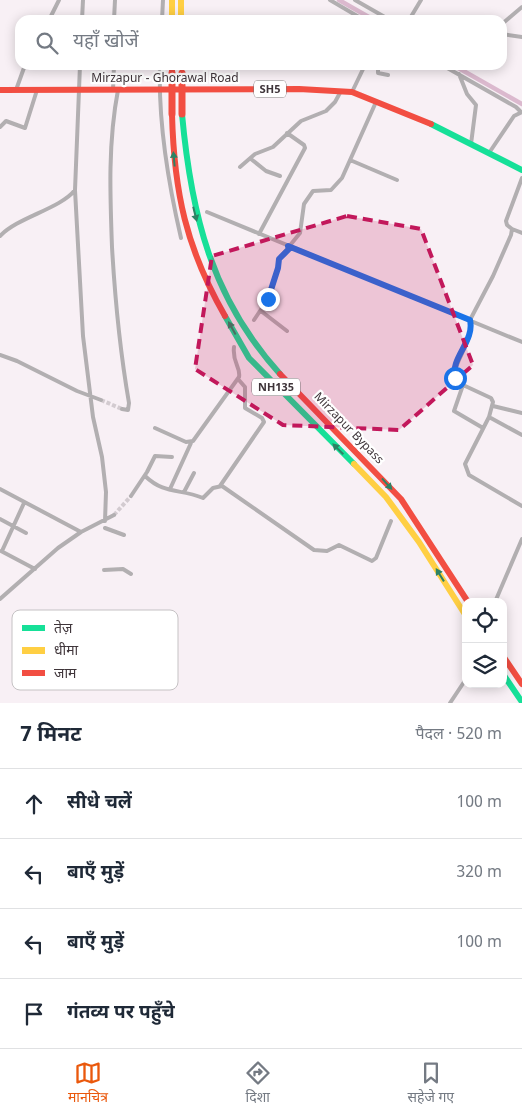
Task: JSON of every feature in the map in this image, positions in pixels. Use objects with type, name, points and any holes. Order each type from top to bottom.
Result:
[{"type":"main road","points":[[172,0],[172,15]]},
{"type":"main road","points":[[181,0],[181,15]]},
{"type":"main road","name":"NH135","points":[[172,70],[173,156],[179,202],[192,246],[215,299],[248,358],[386,497],[419,542],[462,610]]},
{"type":"main road","name":"Mirzapur Bypass","points":[[182,70],[182,114],[191,196],[202,241],[217,283],[241,325],[268,361],[390,487],[431,543],[465,598]]},
{"type":"main road","name":"Mirzapur - Ghorawal Road","points":[[0,90],[342,90],[376,100],[522,170]]},
{"type":"main road","points":[[507,662],[522,684]]},
{"type":"main road","points":[[507,680],[522,702]]},
{"type":"street","points":[[52,15],[60,0]]},
{"type":"street","points":[[82,15],[83,0]]},
{"type":"street","points":[[114,15],[115,0]]},
{"type":"street","points":[[162,15],[163,0]]},
{"type":"street","points":[[330,0],[356,15]]},
{"type":"street","points":[[355,0],[381,15]]},
{"type":"street","points":[[412,15],[422,0]]},
{"type":"street","points":[[507,20],[522,7]]},
{"type":"street","points":[[507,34],[522,36]]},
{"type":"street","points":[[16,90],[23,70]]},
{"type":"street","points":[[80,70],[75,190],[83,336],[106,492],[105,520]]},
{"type":"street","points":[[114,70],[116,90],[112,122],[110,208],[113,279],[130,407],[128,410],[122,409]]},
{"type":"street","points":[[160,70],[160,90],[169,181],[181,238]]},
{"type":"street","points":[[352,92],[363,70]]},
{"type":"street","points":[[378,70],[378,73],[388,75]]},
{"type":"street","points":[[451,70],[516,106],[521,112],[489,153]]},
{"type":"street","points":[[459,74],[468,94],[476,105],[471,144]]},
{"type":"street","points":[[0,127],[6,121],[25,128],[37,90]]},
{"type":"street","points":[[240,167],[255,154],[273,147],[301,122],[326,111],[335,102],[342,90]]},
{"type":"street","points":[[254,320],[261,311],[274,283],[279,259],[300,233],[304,204],[310,193],[334,188],[350,160],[376,100]]},
{"type":"street","points":[[258,234],[305,148],[304,145],[287,133]]},
{"type":"street","points":[[251,159],[266,171],[280,176]]},
{"type":"street","points":[[350,160],[397,180]]},
{"type":"street","points":[[522,178],[506,220],[507,225],[522,233]]},
{"type":"street","points":[[0,236],[12,225],[27,219],[75,190]]},
{"type":"street","points":[[207,212],[522,342]]},
{"type":"street","points":[[512,229],[493,276],[470,320],[471,326],[468,340],[454,375],[463,385],[491,398],[493,406],[465,464],[469,475],[522,506]]},
{"type":"street","points":[[261,311],[287,331]]},
{"type":"street","points":[[170,489],[171,483],[191,442],[238,379],[240,372],[234,360],[234,347]]},
{"type":"street","points":[[0,355],[17,361],[43,376],[101,400]]},
{"type":"street","points":[[145,476],[162,490],[170,489],[204,498],[213,488],[220,486],[264,422],[262,418],[245,408],[245,387],[238,379]]},
{"type":"street","points":[[463,385],[454,411],[482,428]]},
{"type":"street","points":[[493,406],[522,413]]},
{"type":"street","points":[[489,417],[522,435]]},
{"type":"street","points":[[155,428],[191,442]]},
{"type":"street","points":[[131,496],[145,476],[155,456],[172,456]]},
{"type":"street","points":[[184,492],[194,473]]},
{"type":"street","points":[[220,486],[314,550],[327,552],[338,545],[374,561],[391,521]]},
{"type":"street","points":[[0,489],[81,532]]},
{"type":"street","points":[[24,502],[1,552],[35,569]]},
{"type":"street","points":[[0,599],[81,532],[114,515]]},
{"type":"street","points":[[0,519],[26,533]]},
{"type":"street","points":[[105,528],[124,535]]},
{"type":"street","points":[[497,598],[522,540]]},
{"type":"street","points":[[104,570],[123,569],[130,574]]},
{"type":"street","points":[[450,703],[462,685]]},
{"type":"highlighted area","points":[[347,216],[421,229],[473,365],[399,430],[283,425],[195,369],[212,256]]},
{"type":"waterway","points":[[339,0],[365,15]]},
{"type":"waterway","points":[[462,70],[522,104]]},
{"type":"tunnel","points":[[101,400],[122,409]]},
{"type":"tunnel","points":[[114,515],[131,496]]},
{"type":"traffic: fast","points":[[182,114],[191,186],[208,253],[237,315],[256,345],[280,374]]},
{"type":"traffic: fast","points":[[431,124],[522,170]]},
{"type":"traffic: fast","points":[[225,316],[249,358],[354,464]]},
{"type":"traffic: fast","points":[[507,680],[522,702]]},
{"type":"traffic: slow","points":[[172,0],[172,15]]},
{"type":"traffic: slow","points":[[181,0],[181,15]]},
{"type":"traffic: slow","points":[[354,464],[386,497],[419,542],[462,610]]},
{"type":"traffic: jam","points":[[172,73],[172,114]]},
{"type":"traffic: jam","points":[[182,73],[182,114]]},
{"type":"traffic: jam","points":[[0,90],[299,89],[352,92],[431,124]]},
{"type":"traffic: jam","points":[[172,114],[179,194],[185,219],[201,267],[225,316]]},
{"type":"traffic: jam","points":[[280,374],[401,499],[465,598]]},
{"type":"traffic: jam","points":[[507,662],[522,684]]},
{"type":"route","points":[[268,299],[274,283],[279,259],[289,249],[288,246],[470,320],[471,326],[468,340],[456,366],[455,378]]}]
